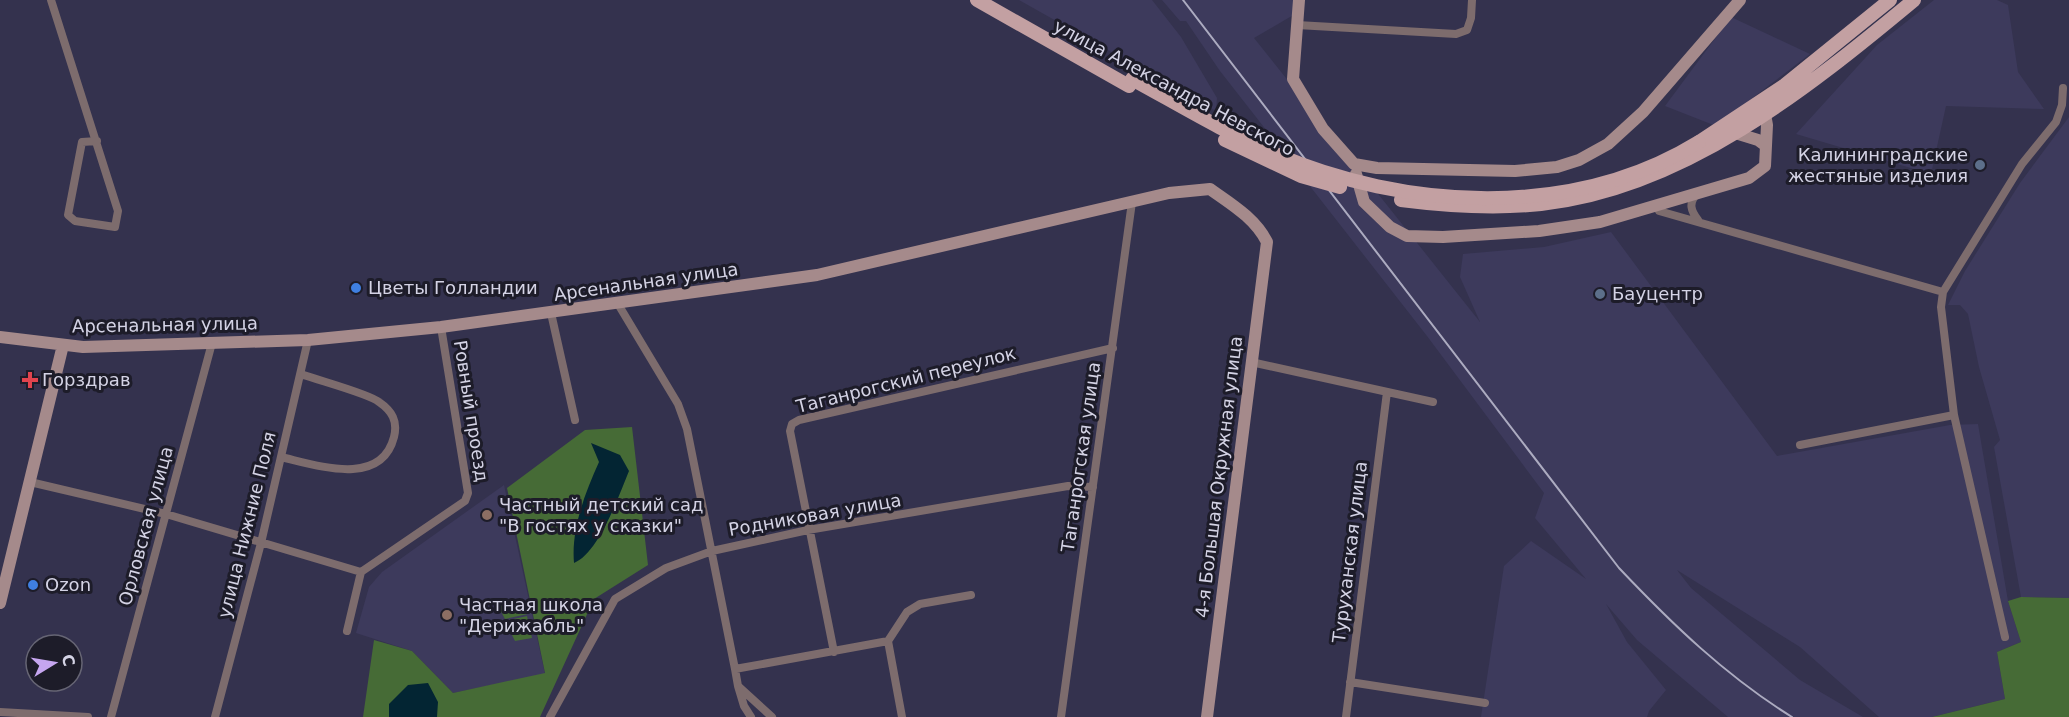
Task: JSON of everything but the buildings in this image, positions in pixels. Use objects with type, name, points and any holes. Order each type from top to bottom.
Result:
[{"type":"main road","name":"улица Александра Невского","points":[[977,0],[1130,82],[1246,151],[1301,176],[1349,190],[1422,203],[1503,207],[1542,204],[1588,196],[1642,179],[1701,147]]},
{"type":"main road","points":[[995,0],[1130,82]]},
{"type":"main road","points":[[1701,147],[1785,85],[1890,0]]},
{"type":"main road","points":[[1701,147],[1765,114],[1835,65],[1914,0]]},
{"type":"street","points":[[51,0],[97,141],[118,211],[115,227],[75,221],[68,215],[82,142],[97,141]]},
{"type":"street","points":[[1299,0],[1293,79],[1323,129],[1360,165],[1365,190],[1374,213],[1400,234],[1465,236],[1539,231],[1600,222],[1749,178],[1765,166],[1767,125],[1765,114]]},
{"type":"street","points":[[1297,25],[1456,34],[1467,30],[1471,18],[1472,0]]},
{"type":"street","points":[[1360,165],[1515,171],[1557,167],[1579,160],[1608,144],[1643,112],[1740,0]]},
{"type":"street","points":[[2006,637],[1954,416],[1941,322],[1943,292],[2022,164],[2056,122],[2062,105],[2063,88]]},
{"type":"street","points":[[1732,132],[1758,140],[1766,146]]},
{"type":"street","name":"Арсенальная улица","points":[[0,337],[83,347],[308,340],[441,327],[816,275],[1179,191],[1210,189],[1261,229],[1266,242]]},
{"type":"street","points":[[1698,220],[1693,213],[1691,201],[1699,192]]},
{"type":"street","name":"Таганрогская улица","points":[[1061,717],[1132,202]]},
{"type":"street","points":[[1657,206],[1659,211],[1698,220],[1943,292]]},
{"type":"street","name":"4-я Большая Окружная улица","points":[[1207,717],[1266,242]]},
{"type":"street","points":[[618,304],[678,404],[687,429],[738,686],[744,706],[751,717]]},
{"type":"street","points":[[551,313],[575,420]]},
{"type":"street","name":"Ровный проезд","points":[[361,572],[465,501],[468,484],[441,327]]},
{"type":"street","name":"улица Нижние Поля","points":[[215,717],[261,543],[308,340]]},
{"type":"street","name":"Орловская улица","points":[[111,717],[212,344]]},
{"type":"street","points":[[0,603],[63,345]]},
{"type":"street","name":"Таганрогский переулок","points":[[834,652],[808,530],[790,431],[792,424],[799,420],[1113,348]]},
{"type":"street","points":[[1251,363],[1433,402]]},
{"type":"street","points":[[281,457],[338,470],[363,468],[382,457],[392,443],[396,427],[392,413],[377,400],[301,374]]},
{"type":"street","name":"Туруханская улица","points":[[1346,717],[1387,392]]},
{"type":"street","points":[[1800,446],[1954,416]]},
{"type":"street","points":[[30,482],[166,514],[361,572],[347,631]]},
{"type":"street","name":"Родниковая улица","points":[[550,717],[615,599],[666,568],[712,552],[808,530],[1068,486],[1093,487]]},
{"type":"street","points":[[902,717],[888,641],[907,612],[920,604],[971,595]]},
{"type":"street","points":[[735,669],[888,641]]},
{"type":"street","points":[[1350,682],[1485,703]]},
{"type":"street","points":[[738,686],[772,717]]},
{"type":"street","points":[[0,712],[88,717]]},
{"type":"shaded area","points":[[1019,0],[1152,0],[1181,37],[1217,98],[1216,111]]},
{"type":"shaded area","points":[[1162,0],[1296,0],[1295,14],[1254,38],[1480,322],[1460,277],[1463,254],[1544,247],[1611,232],[1777,456],[1950,425],[1978,424],[2008,601],[2021,642],[1997,652],[2005,699],[1932,717],[1879,717],[1800,647],[1677,570],[1691,588],[1800,680],[1863,717],[1728,717],[1637,640],[1606,604],[1627,642],[1666,690],[1649,711],[1647,717],[1481,717],[1504,566],[1531,541],[1586,579],[1535,518],[1544,493],[1427,336],[1220,71],[1186,21],[1180,21]]},
{"type":"shaded area","points":[[1934,0],[1997,0],[2008,5],[2018,72],[2044,109],[1946,106],[1931,174],[1796,134],[1877,45]]},
{"type":"shaded area","points":[[1731,17],[1810,54],[1716,126],[1665,106]]},
{"type":"shaded area","points":[[2069,117],[2069,598],[2021,597],[1994,447],[2000,440],[1979,367],[1968,314],[1960,305],[1948,305],[1965,271],[2020,183]]},
{"type":"shaded area","name":"Частная школа \"Дерижабль\"","points":[[504,485],[545,674],[453,693],[412,651],[356,633],[369,587],[382,572]]},
{"type":"green space","points":[[632,427],[648,565],[594,599],[540,717],[363,717],[374,640],[412,651],[453,693],[545,673],[507,488],[585,430]]},
{"type":"green space","points":[[2021,597],[2069,598],[2069,717],[1932,717],[2005,699],[1997,652],[2021,642],[2008,601]]},
{"type":"green space","points":[[525,601],[528,614],[505,619],[498,606]]},
{"type":"green space","points":[[527,616],[532,638],[515,641],[505,621]]},
{"type":"water","points":[[591,443],[620,455],[629,471],[600,536],[592,548],[574,563],[577,524],[599,462]]},
{"type":"water","points":[[428,683],[438,702],[437,717],[389,717],[389,704],[408,685]]},
{"type":"railway","points":[[1183,0],[1619,568],[1659,609],[1722,667],[1792,717]]},
{"type":"place","name":"Калининградские жестяные изделия","points":[[1980,165]]},
{"type":"place","name":"Цветы Голландии","points":[[356,288]]},
{"type":"place","name":"Бауцентр","points":[[1600,294]]},
{"type":"place","name":"Горздрав","points":[[30,380]]},
{"type":"place","name":"Частный детский сад \"В гостях у сказки\"","points":[[487,515]]},
{"type":"place","name":"Ozon","points":[[33,585]]},
{"type":"place","name":"Частная школа \"Дерижабль\"","points":[[447,615]]}]
